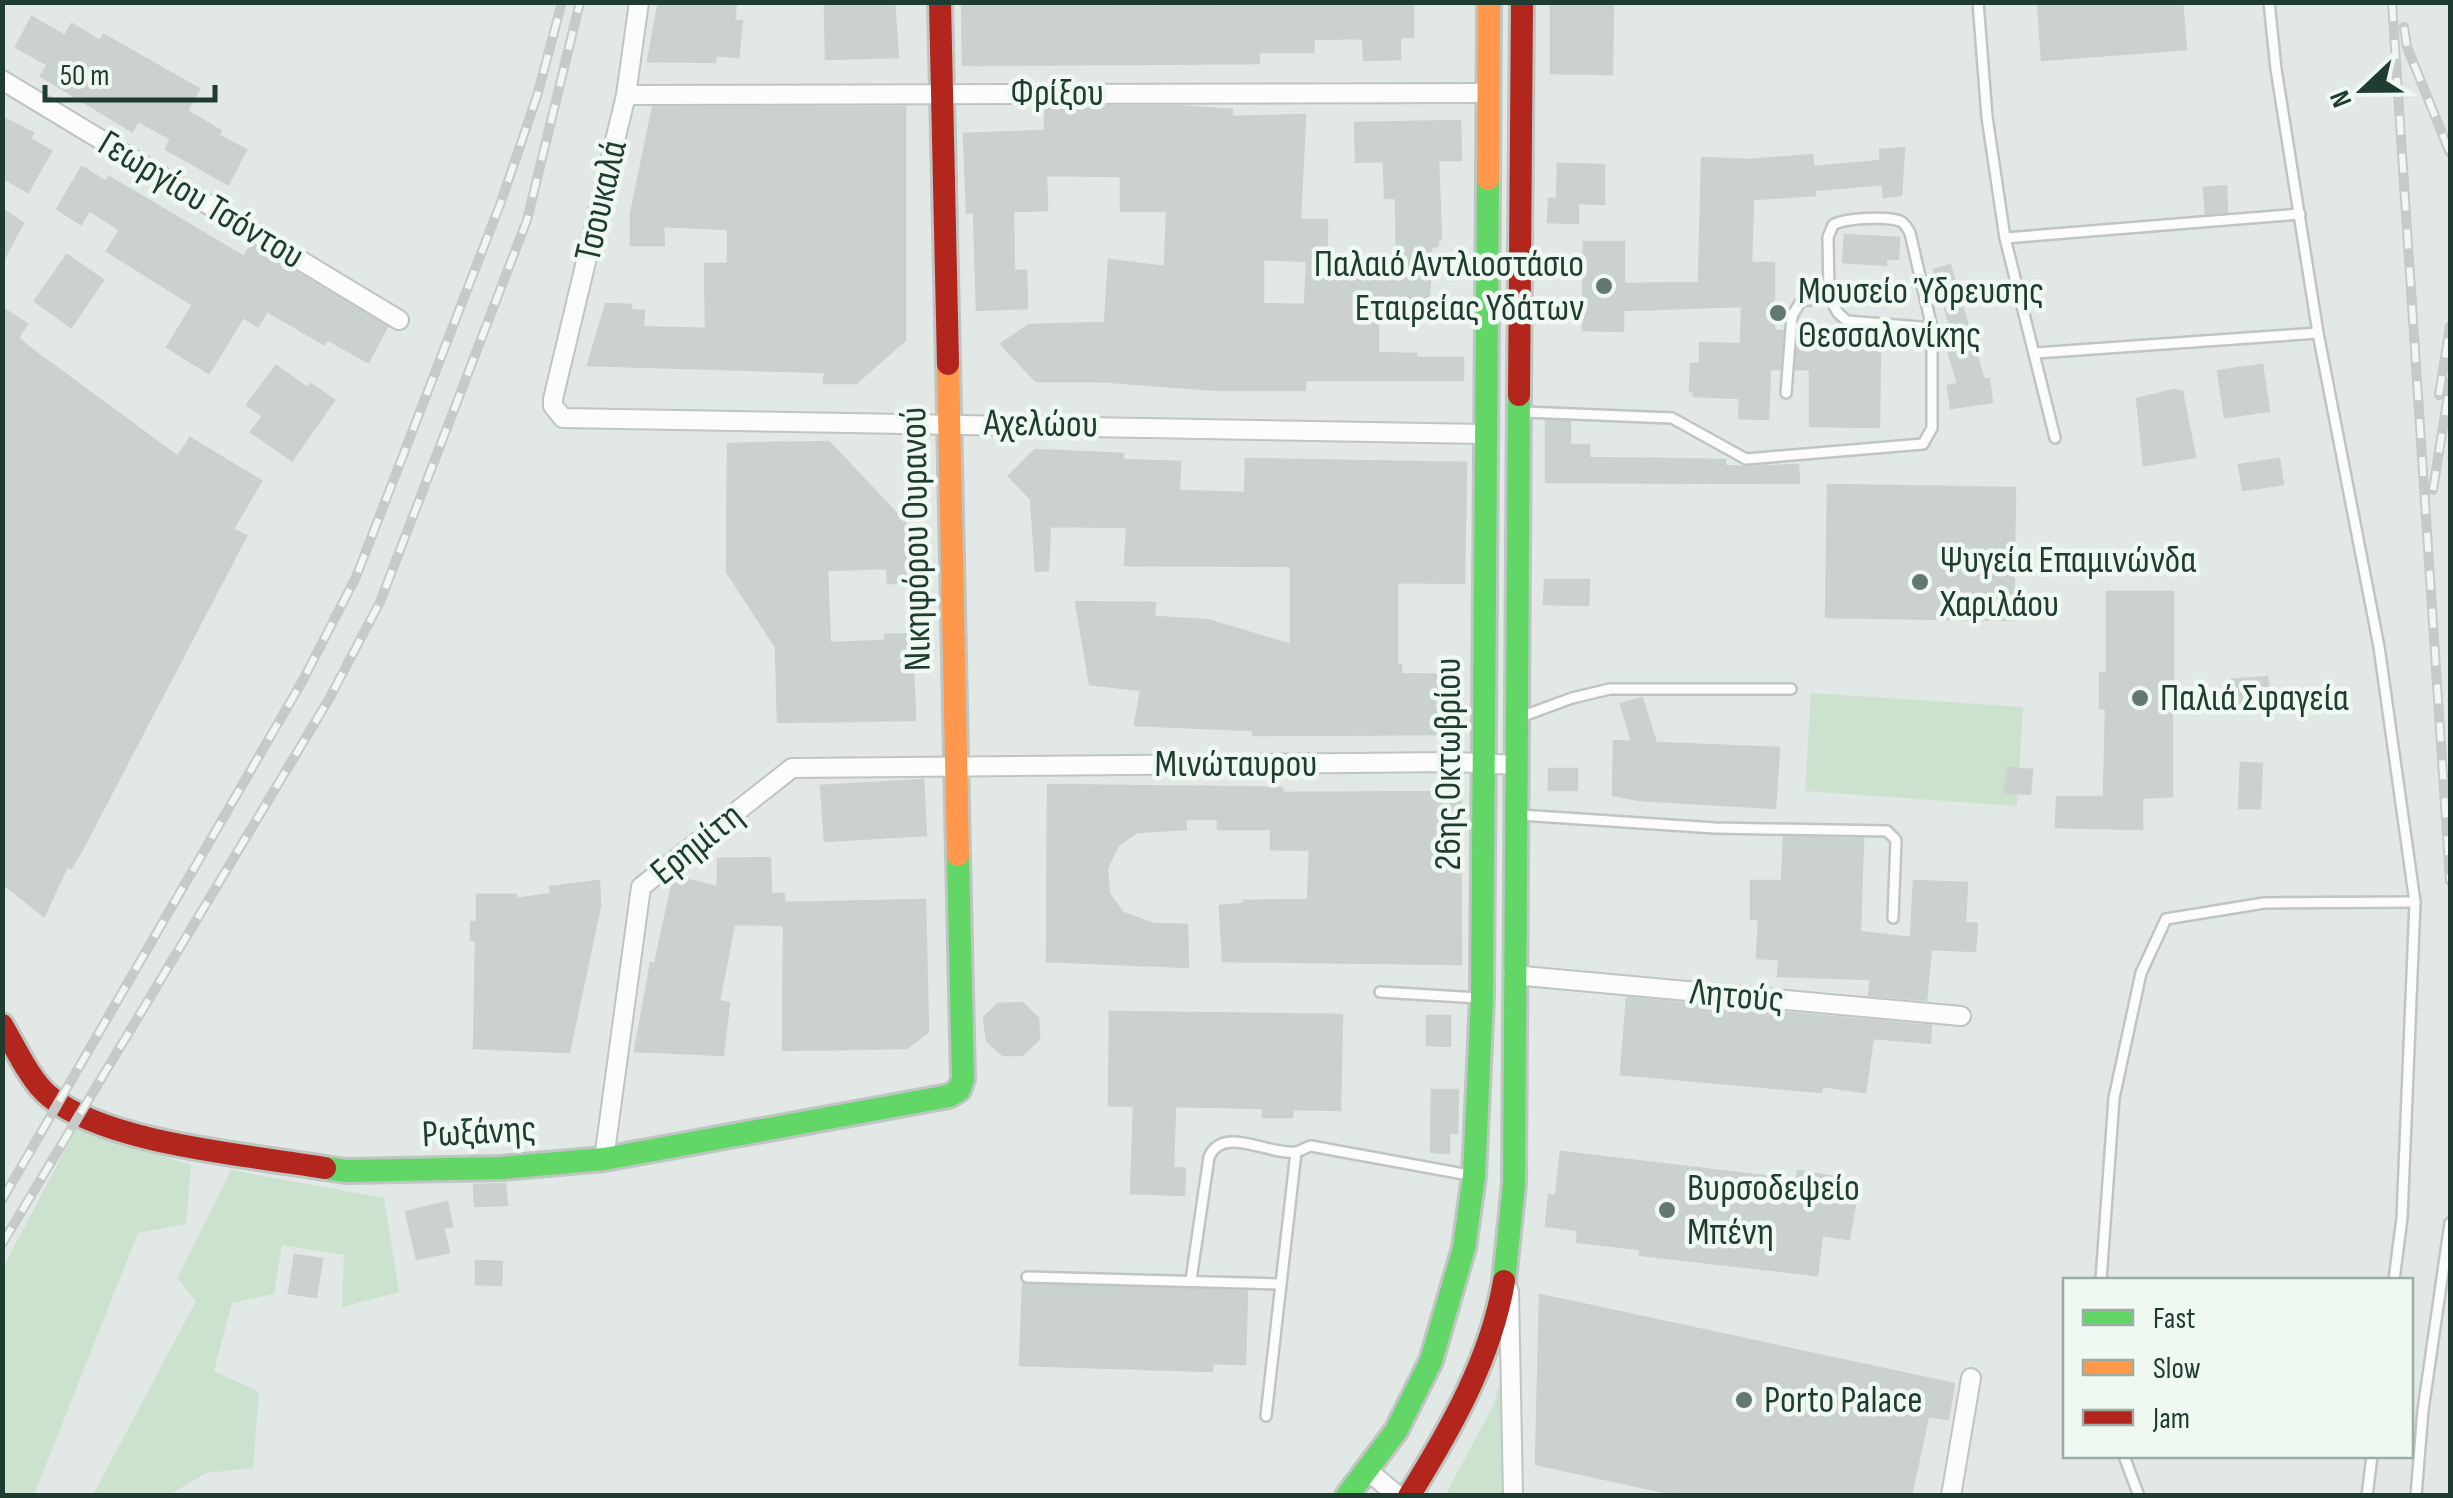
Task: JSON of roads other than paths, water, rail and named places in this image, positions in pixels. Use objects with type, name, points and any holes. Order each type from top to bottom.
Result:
[{"type":"main road","name":"Νικηφόρου Ουρανού","points":[[940,2],[962,1074]]},
{"type":"main road","name":"26ης Οκτωβρίου","points":[[1353,1493],[1396,1431],[1432,1361],[1464,1248],[1474,1176],[1482,998],[1488,2]]},
{"type":"main road","name":"26ης Οκτωβρίου","points":[[1409,1496],[1444,1440],[1496,1318],[1508,1263],[1514,1184],[1522,2]]},
{"type":"main road","name":"Ρωξάνης","points":[[2,1025],[45,1094],[76,1116],[103,1127],[188,1146],[346,1171],[502,1168],[604,1160],[949,1096],[959,1090],[962,1074]]},
{"type":"street","name":"Τσουκαλά","points":[[554,398],[626,95],[639,2]]},
{"type":"street","name":"Γεωργίου Τσόντου","points":[[2,80],[398,320]]},
{"type":"street","name":"Φρίξου","points":[[626,95],[1488,93]]},
{"type":"street","name":"Αχελώου","points":[[554,398],[557,413],[570,419],[948,422],[1484,434]]},
{"type":"street","name":"Μινώταυρου","points":[[956,766],[1516,765]]},
{"type":"street","name":"Ερημίτη","points":[[604,1160],[641,887],[792,768],[956,766]]},
{"type":"street","name":"Λητούς","points":[[1513,975],[1961,1016]]},
{"type":"street","points":[[1508,1263],[1513,1491]]},
{"type":"street","points":[[1951,1496],[1971,1378]]},
{"type":"street","points":[[1366,1470],[1398,1496]]},
{"type":"lane","points":[[1978,2],[1987,118],[2005,238],[2055,438]]},
{"type":"lane","points":[[2269,2],[2318,333],[2379,647],[2415,902],[2402,1218],[2394,1278]]},
{"type":"lane","points":[[2005,238],[2300,214]]},
{"type":"lane","points":[[1519,412],[1672,418],[1746,459],[1916,446],[1928,440],[1932,428],[1932,328],[1910,233],[1900,221],[1845,220],[1834,225],[1828,236],[1829,296],[1838,313],[1847,321],[1932,328]]},
{"type":"lane","points":[[1786,393],[1794,310],[1801,301],[1829,296]]},
{"type":"lane","points":[[2036,354],[2318,333]]},
{"type":"lane","points":[[1516,719],[1610,689],[1791,688]]},
{"type":"lane","points":[[1517,814],[1715,828],[1888,830],[1896,840],[1893,918]]},
{"type":"lane","points":[[2101,1278],[2114,1098],[2141,972],[2166,919],[2264,903],[2415,902]]},
{"type":"lane","points":[[1380,992],[1482,998]]},
{"type":"lane","points":[[1191,1280],[1212,1149],[1229,1142],[1296,1152],[1311,1146],[1474,1176]]},
{"type":"lane","points":[[1266,1416],[1296,1152]]},
{"type":"lane","points":[[2416,1496],[2423,1410],[2450,1223]]},
{"type":"lane","points":[[1027,1277],[1281,1284]]},
{"type":"lane","points":[[2125,1458],[2139,1496]]},
{"type":"lane","points":[[2368,1496],[2372,1458]]},
{"type":"railway","points":[[2,1200],[303,680],[356,577],[501,202],[537,96],[562,2]]},
{"type":"railway","points":[[2,1244],[329,699],[380,602],[527,220],[580,2]]},
{"type":"railway","points":[[2392,2],[2450,881]]},
{"type":"railway","points":[[2404,27],[2407,47],[2450,153]]},
{"type":"railway","points":[[2439,395],[2450,326]]},
{"type":"railway","points":[[2433,490],[2450,382]]},
{"type":"place","name":"Παλαιό Αντλιοστάσιο Εταιρείας Υδάτων","points":[[1604,286]]},
{"type":"place","name":"Μουσείο Ύδρευσης Θεσσαλονίκης","points":[[1778,313]]},
{"type":"place","name":"Ψυγεία Επαμινώνδα Χαριλάου","points":[[1920,582]]},
{"type":"place","name":"Παλιά Σφαγεία","points":[[2140,698]]},
{"type":"place","name":"Βυρσοδεψείο Μπένη","points":[[1667,1210]]},
{"type":"place","name":"Porto Palace","points":[[1744,1400]]}]
